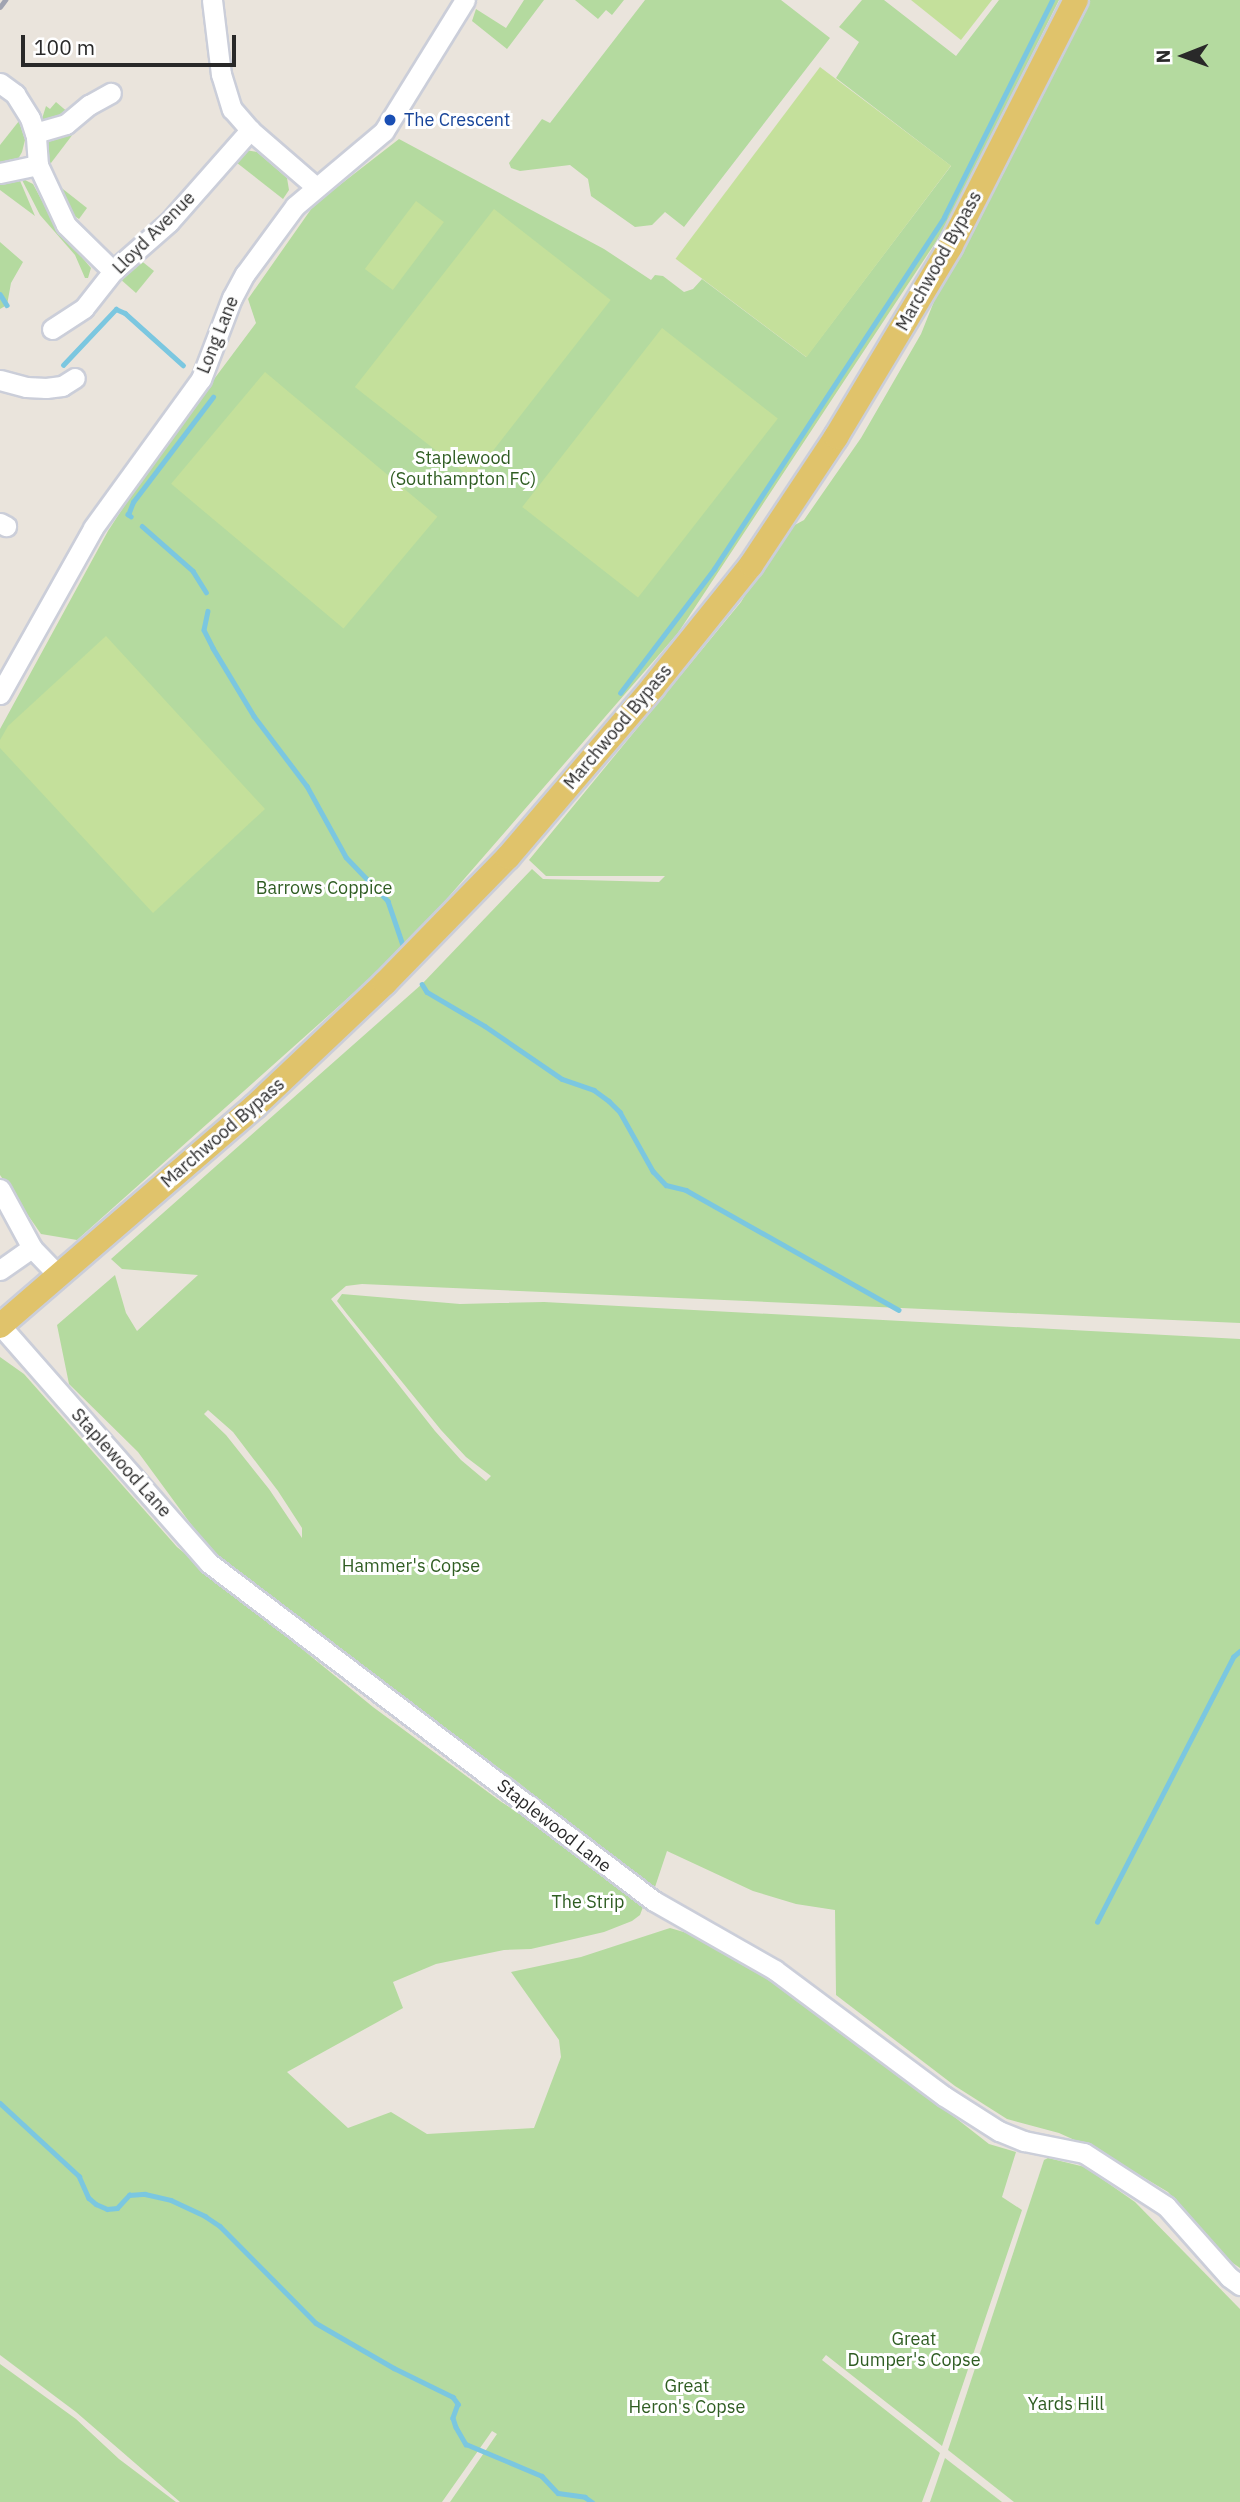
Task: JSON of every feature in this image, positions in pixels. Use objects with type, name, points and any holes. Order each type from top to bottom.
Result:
[{"type":"main road","name":"Marchwood Bypass","points":[[0,1325],[255,1106],[386,983],[508,858],[653,687],[743,575],[836,437],[950,247],[1076,0]]},
{"type":"street","points":[[212,0],[225,90],[232,109],[250,130],[316,187]]},
{"type":"street","name":"Long Lane","points":[[0,694],[93,528],[201,379],[232,298],[245,274],[278,226],[316,187],[384,131],[465,0]]},
{"type":"street","points":[[0,83],[15,94],[30,118],[35,133],[38,165],[66,225],[113,271]]},
{"type":"street","points":[[35,133],[66,124],[89,105],[111,93]]},
{"type":"street","name":"Lloyd Avenue","points":[[52,329],[83,308],[113,271],[169,222],[250,130]]},
{"type":"street","points":[[0,173],[38,165]]},
{"type":"street","points":[[0,380],[26,387],[46,388],[62,386],[75,379]]},
{"type":"street","points":[[0,1189],[32,1248],[58,1276]]},
{"type":"street","points":[[0,1270],[32,1248]]},
{"type":"street","name":"Staplewood Lane","points":[[0,1325],[209,1563],[643,1894],[775,1970],[944,2096],[999,2131],[1024,2141],[1084,2153],[1166,2206],[1229,2277],[1240,2285]]},
{"type":"green space","points":[[524,0],[544,0],[507,49],[472,21],[476,9],[506,28]]},
{"type":"green space","points":[[575,0],[624,0],[612,15],[606,10],[598,19]]},
{"type":"green space","points":[[645,0],[781,0],[830,38],[684,227],[665,212],[652,225],[635,227],[591,196],[588,179],[570,165],[520,171],[511,168],[509,163],[542,119],[550,123]]},
{"type":"green space","name":"Staplewood (Southampton FC)","points":[[862,0],[884,0],[956,56],[999,0],[1059,0],[947,225],[678,633],[404,948],[77,1240],[41,1234],[0,1175],[0,729],[108,531],[158,454],[256,323],[248,299],[314,205],[399,139],[604,249],[651,280],[655,275],[663,276],[684,292],[693,289],[702,279],[806,357],[951,166],[836,78],[859,42],[839,27]]},
{"type":"green space","points":[[911,0],[992,0],[961,40]]},
{"type":"green space","name":"Hammer's Copse","points":[[1086,0],[1240,0],[1240,1323],[362,1284],[346,1286],[331,1299],[435,1431],[461,1460],[486,1481],[491,1476],[466,1457],[441,1430],[347,1314],[337,1301],[342,1294],[460,1304],[544,1302],[1240,1339],[1240,2268],[1227,2259],[1168,2192],[1099,2151],[1059,2133],[1007,2119],[955,2086],[836,1995],[835,1910],[796,1904],[753,1891],[667,1851],[653,1893],[519,1783],[215,1557],[138,1452],[69,1384],[57,1325],[115,1275],[126,1313],[137,1331],[198,1275],[122,1269],[111,1259],[422,984],[532,869],[543,879],[659,882],[665,876],[546,876],[529,860],[741,602],[782,532],[804,520],[861,438],[921,334],[943,279]],"holes":[[[208,1410],[233,1432],[278,1491],[302,1528],[302,1538],[269,1489],[226,1435],[204,1414]]]},
{"type":"green space","points":[[820,67],[951,166],[807,357],[676,259]]},
{"type":"green space","points":[[56,102],[70,114],[41,122],[46,106],[50,109]]},
{"type":"green space","points":[[89,113],[48,164],[44,153],[47,140]]},
{"type":"green space","points":[[19,121],[25,140],[22,152],[17,161],[0,167],[0,145]]},
{"type":"green space","points":[[245,150],[257,152],[287,178],[289,190],[283,199],[232,159]]},
{"type":"green space","points":[[18,176],[35,216],[0,190],[0,178]]},
{"type":"green space","points":[[21,178],[33,184],[55,225],[91,268],[88,278],[85,278],[75,255],[40,215]]},
{"type":"green space","points":[[54,182],[87,208],[79,219],[65,210]]},
{"type":"green space","points":[[416,201],[444,222],[393,290],[365,269]]},
{"type":"green space","points":[[494,209],[611,300],[471,478],[355,387]]},
{"type":"green space","points":[[0,242],[23,262],[11,283],[7,305],[0,309]]},
{"type":"green space","points":[[139,259],[154,271],[136,293],[119,278]]},
{"type":"green space","points":[[662,328],[778,419],[638,597],[522,507]]},
{"type":"green space","points":[[265,372],[437,517],[344,628],[171,484]]},
{"type":"green space","points":[[106,636],[265,809],[153,913],[0,748],[0,740],[8,726]]},
{"type":"green space","points":[[0,1357],[24,1374],[177,1547],[373,1707],[500,1801],[575,1850],[643,1907],[640,1915],[632,1921],[604,1932],[531,1949],[504,1950],[436,1964],[393,1982],[403,2008],[287,2072],[348,2128],[391,2112],[427,2134],[534,2128],[561,2057],[559,2040],[511,1972],[581,1957],[670,1928],[687,1933],[797,1994],[989,2144],[1016,2152],[1002,2197],[1022,2210],[942,2446],[826,2355],[822,2360],[940,2453],[922,2502],[450,2502],[497,2434],[492,2431],[442,2502],[180,2502],[76,2412],[0,2355]]},
{"type":"green space","name":"Yards Hill","points":[[1048,2158],[1085,2167],[1135,2202],[1240,2309],[1240,2502],[1014,2502],[948,2450],[1044,2160]]},
{"type":"green space","points":[[0,2364],[76,2419],[119,2459],[176,2502],[0,2502]]},
{"type":"green space","points":[[945,2458],[1002,2502],[930,2502]]},
{"type":"waterway","points":[[620,693],[714,569],[944,217],[1052,0]]},
{"type":"waterway","points":[[0,294],[7,305]]},
{"type":"waterway","points":[[63,365],[116,309],[125,313],[183,365]]},
{"type":"waterway","points":[[131,517],[128,515],[133,502],[213,397]]},
{"type":"waterway","points":[[142,526],[193,571],[206,592]]},
{"type":"waterway","points":[[208,611],[204,630],[213,648],[254,716],[307,786],[346,857],[388,901],[404,948]]},
{"type":"waterway","points":[[422,984],[427,992],[485,1026],[562,1079],[594,1090],[609,1101],[620,1112],[653,1171],[666,1185],[686,1190],[899,1310]]},
{"type":"waterway","points":[[1097,1922],[1233,1657],[1240,1651]]},
{"type":"waterway","points":[[0,2103],[79,2176],[89,2198],[96,2204],[107,2209],[117,2208],[129,2195],[145,2194],[171,2200],[205,2216],[220,2226],[316,2323],[394,2368],[453,2397],[458,2404],[453,2418],[466,2444],[542,2476],[558,2493],[585,2497],[592,2502]]},
{"type":"railway","points":[[0,7],[5,0]]},
{"type":"place","name":"The Crescent","points":[[390,120]]},
{"type":"park label","name":"Barrows Coppice","points":[[324,888]]},
{"type":"park label","name":"The Strip","points":[[588,1902]]},
{"type":"park label","name":"Great Dumper's Copse","points":[[914,2350]]},
{"type":"park label","name":"Great Heron's Copse","points":[[687,2397]]}]
